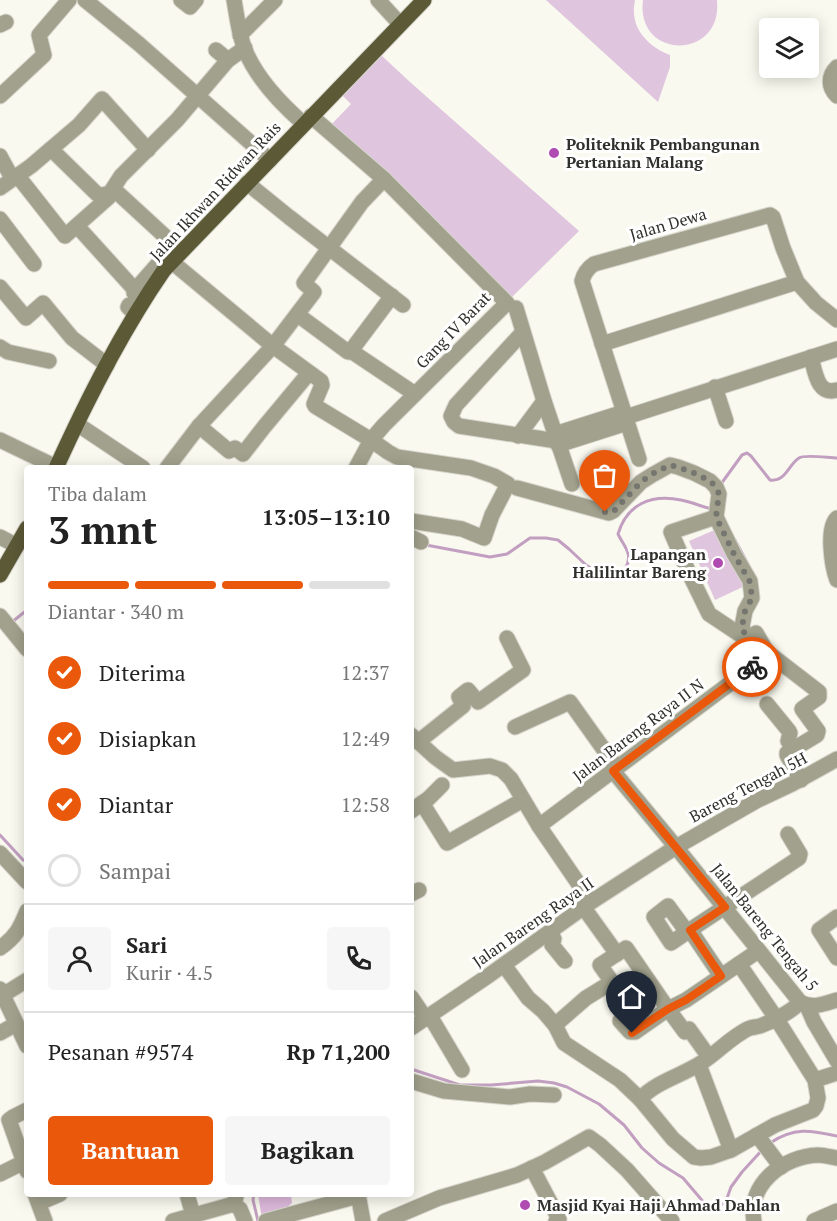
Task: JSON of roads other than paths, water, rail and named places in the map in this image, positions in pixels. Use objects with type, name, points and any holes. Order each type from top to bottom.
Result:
[{"type":"main road","name":"Jalan Ikhwan Ridwan Rais","points":[[57,465],[107,365],[133,300],[422,0]]},
{"type":"main road","points":[[0,575],[24,533]]},
{"type":"street","points":[[0,96],[44,55],[39,35],[69,0]]},
{"type":"street","points":[[85,0],[139,44],[270,160]]},
{"type":"street","points":[[234,0],[242,41]]},
{"type":"street","points":[[0,156],[65,236],[110,198],[110,193],[121,176],[177,120],[275,0]]},
{"type":"street","points":[[378,0],[400,24]]},
{"type":"street","name":"Gang IV Barat","points":[[242,41],[253,65],[279,99],[384,179],[507,303],[384,425],[371,440],[358,465]]},
{"type":"street","points":[[216,50],[228,60]]},
{"type":"street","points":[[837,67],[832,73],[830,83],[837,96]]},
{"type":"street","points":[[0,188],[31,166],[79,125],[102,99],[148,150]]},
{"type":"street","points":[[51,149],[97,194],[116,192],[119,194],[172,261],[273,346],[322,383],[314,402],[315,406],[397,457],[471,468],[508,484],[492,515],[484,538],[462,530],[414,522]]},
{"type":"street","points":[[169,465],[199,426],[273,346],[298,315],[314,292],[304,283],[362,202],[384,179]]},
{"type":"street","points":[[247,183],[397,300],[351,351]]},
{"type":"street","name":"Jalan Dewa","points":[[602,344],[582,281],[587,270],[594,264],[772,215],[797,282]]},
{"type":"street","points":[[0,219],[34,264]]},
{"type":"street","points":[[77,226],[133,300],[158,264],[172,261]]},
{"type":"street","points":[[639,459],[602,344],[797,282],[816,303],[837,320]]},
{"type":"street","points":[[0,286],[26,318],[43,303],[72,338],[107,365]]},
{"type":"street","points":[[516,308],[556,440],[572,484]]},
{"type":"street","points":[[298,315],[348,352],[351,351],[415,394]]},
{"type":"street","points":[[524,332],[456,405],[452,416],[454,422],[459,426],[556,440],[837,349]]},
{"type":"street","points":[[0,347],[8,352],[49,361]]},
{"type":"street","points":[[811,357],[819,384],[827,391],[837,390]]},
{"type":"street","points":[[199,426],[229,451],[235,448],[243,454],[309,373]]},
{"type":"street","points":[[715,387],[726,421]]},
{"type":"street","points":[[518,436],[544,401]]},
{"type":"street","points":[[77,424],[138,465]]},
{"type":"street","points":[[0,440],[50,465]]},
{"type":"street","points":[[517,488],[609,513],[613,512],[641,482],[670,465],[710,481],[716,487],[719,494],[717,510],[734,554],[750,582],[753,629],[767,652],[819,692],[819,697],[802,709],[818,733],[817,735],[787,753],[801,780]]},
{"type":"street","points":[[717,510],[671,532],[687,571],[709,614],[747,640]]},
{"type":"street","points":[[837,518],[832,525],[832,556],[837,580]]},
{"type":"street","points":[[0,537],[17,546]]},
{"type":"street","points":[[747,640],[742,627],[745,611],[752,598]]},
{"type":"street","points":[[5,622],[24,645]]},
{"type":"street","points":[[507,638],[523,670],[478,702],[468,690],[459,697],[463,706],[415,738],[453,770],[490,766],[502,770],[511,779],[617,954]]},
{"type":"street","name":"Jalan Bareng Raya II N","points":[[539,826],[752,667],[756,660],[755,648],[747,640]]},
{"type":"street","name":"Jalan Bareng Tengah 5","points":[[515,727],[570,702],[615,769],[758,951],[803,1004],[820,1005],[837,1000]]},
{"type":"street","points":[[767,704],[789,731],[788,741],[793,748]]},
{"type":"street","name":"Bareng Tengah 5H","points":[[676,847],[758,800],[801,780],[837,759]]},
{"type":"street","points":[[442,785],[416,807],[447,843],[523,800]]},
{"type":"street","points":[[721,976],[688,931],[668,906],[654,918],[671,943],[674,942],[688,931],[799,858],[800,854],[788,834]]},
{"type":"street","name":"Jalan Bareng Raya II","points":[[414,1026],[676,847]]},
{"type":"street","points":[[0,854],[24,879]]},
{"type":"street","points":[[837,917],[819,930],[837,959],[835,960],[837,964]]},
{"type":"street","points":[[0,948],[18,933],[24,918]]},
{"type":"street","points":[[550,933],[554,939],[552,945],[565,961]]},
{"type":"street","points":[[555,1025],[586,998],[612,982],[600,965],[626,948],[685,1032],[689,1029],[704,1061],[731,1150]]},
{"type":"street","points":[[620,1021],[632,1033],[758,951]]},
{"type":"street","points":[[739,964],[815,1080],[818,1098],[813,1110],[775,1125],[764,1143]]},
{"type":"street","points":[[504,965],[528,998],[555,1025],[564,1043],[620,1080],[640,1099],[674,1139],[694,1157],[711,1157],[752,1139],[764,1143],[781,1167]]},
{"type":"street","points":[[24,981],[1,992],[24,1040]]},
{"type":"street","points":[[414,1001],[428,1017],[462,1070]]},
{"type":"street","points":[[640,1099],[657,1086],[704,1061],[740,1034],[803,1004],[837,1061]]},
{"type":"street","points":[[0,1033],[16,1024]]},
{"type":"street","points":[[815,1080],[837,1073]]},
{"type":"street","points":[[414,1082],[444,1091],[510,1097],[530,1094],[554,1095]]},
{"type":"street","points":[[24,1112],[9,1120],[24,1164]]},
{"type":"street","points":[[396,1219],[439,1198],[517,1175],[589,1137],[627,1170],[672,1221]]},
{"type":"street","points":[[754,1221],[754,1203],[760,1185],[770,1175],[801,1158],[818,1155],[837,1158]]},
{"type":"street","points":[[0,1174],[24,1167]]},
{"type":"street","points":[[532,1168],[559,1219],[556,1221]]},
{"type":"street","points":[[183,1219],[187,1197]]},
{"type":"street","points":[[266,1221],[351,1197]]},
{"type":"street","points":[[358,1197],[363,1221]]},
{"type":"street","points":[[37,1198],[45,1221]]},
{"type":"street","points":[[183,1219],[235,1199],[245,1221]]},
{"type":"street","points":[[814,1221],[837,1211]]},
{"type":"waterway","points":[[721,484],[742,455],[747,453],[770,480],[783,476],[795,461],[802,457],[837,458]]},
{"type":"waterway","points":[[426,545],[490,557],[507,554],[530,538],[546,538],[558,540],[597,572],[610,574],[625,569],[628,564],[627,551],[618,534],[627,515],[634,508],[650,500],[670,499],[712,509]]},
{"type":"waterway","points":[[735,540],[749,566]]},
{"type":"waterway","points":[[12,622],[24,612]]},
{"type":"waterway","points":[[0,835],[24,860]]},
{"type":"waterway","points":[[414,1070],[460,1085],[538,1081],[567,1087],[599,1104],[624,1125],[642,1148],[659,1163],[683,1178],[706,1205],[713,1208],[726,1201],[731,1187],[763,1149]]},
{"type":"waterway","points":[[770,1143],[787,1134],[802,1131],[837,1136]]},
{"type":"waterway","points":[[254,1197],[258,1221]]},
{"type":"place","name":"Politeknik Pembangunan Pertanian Malang","points":[[554,153]]},
{"type":"place","name":"Lapangan Halilintar Bareng","points":[[718,563]]},
{"type":"place","name":"Masjid Kyai Haji Ahmad Dahlan","points":[[525,1205]]}]
